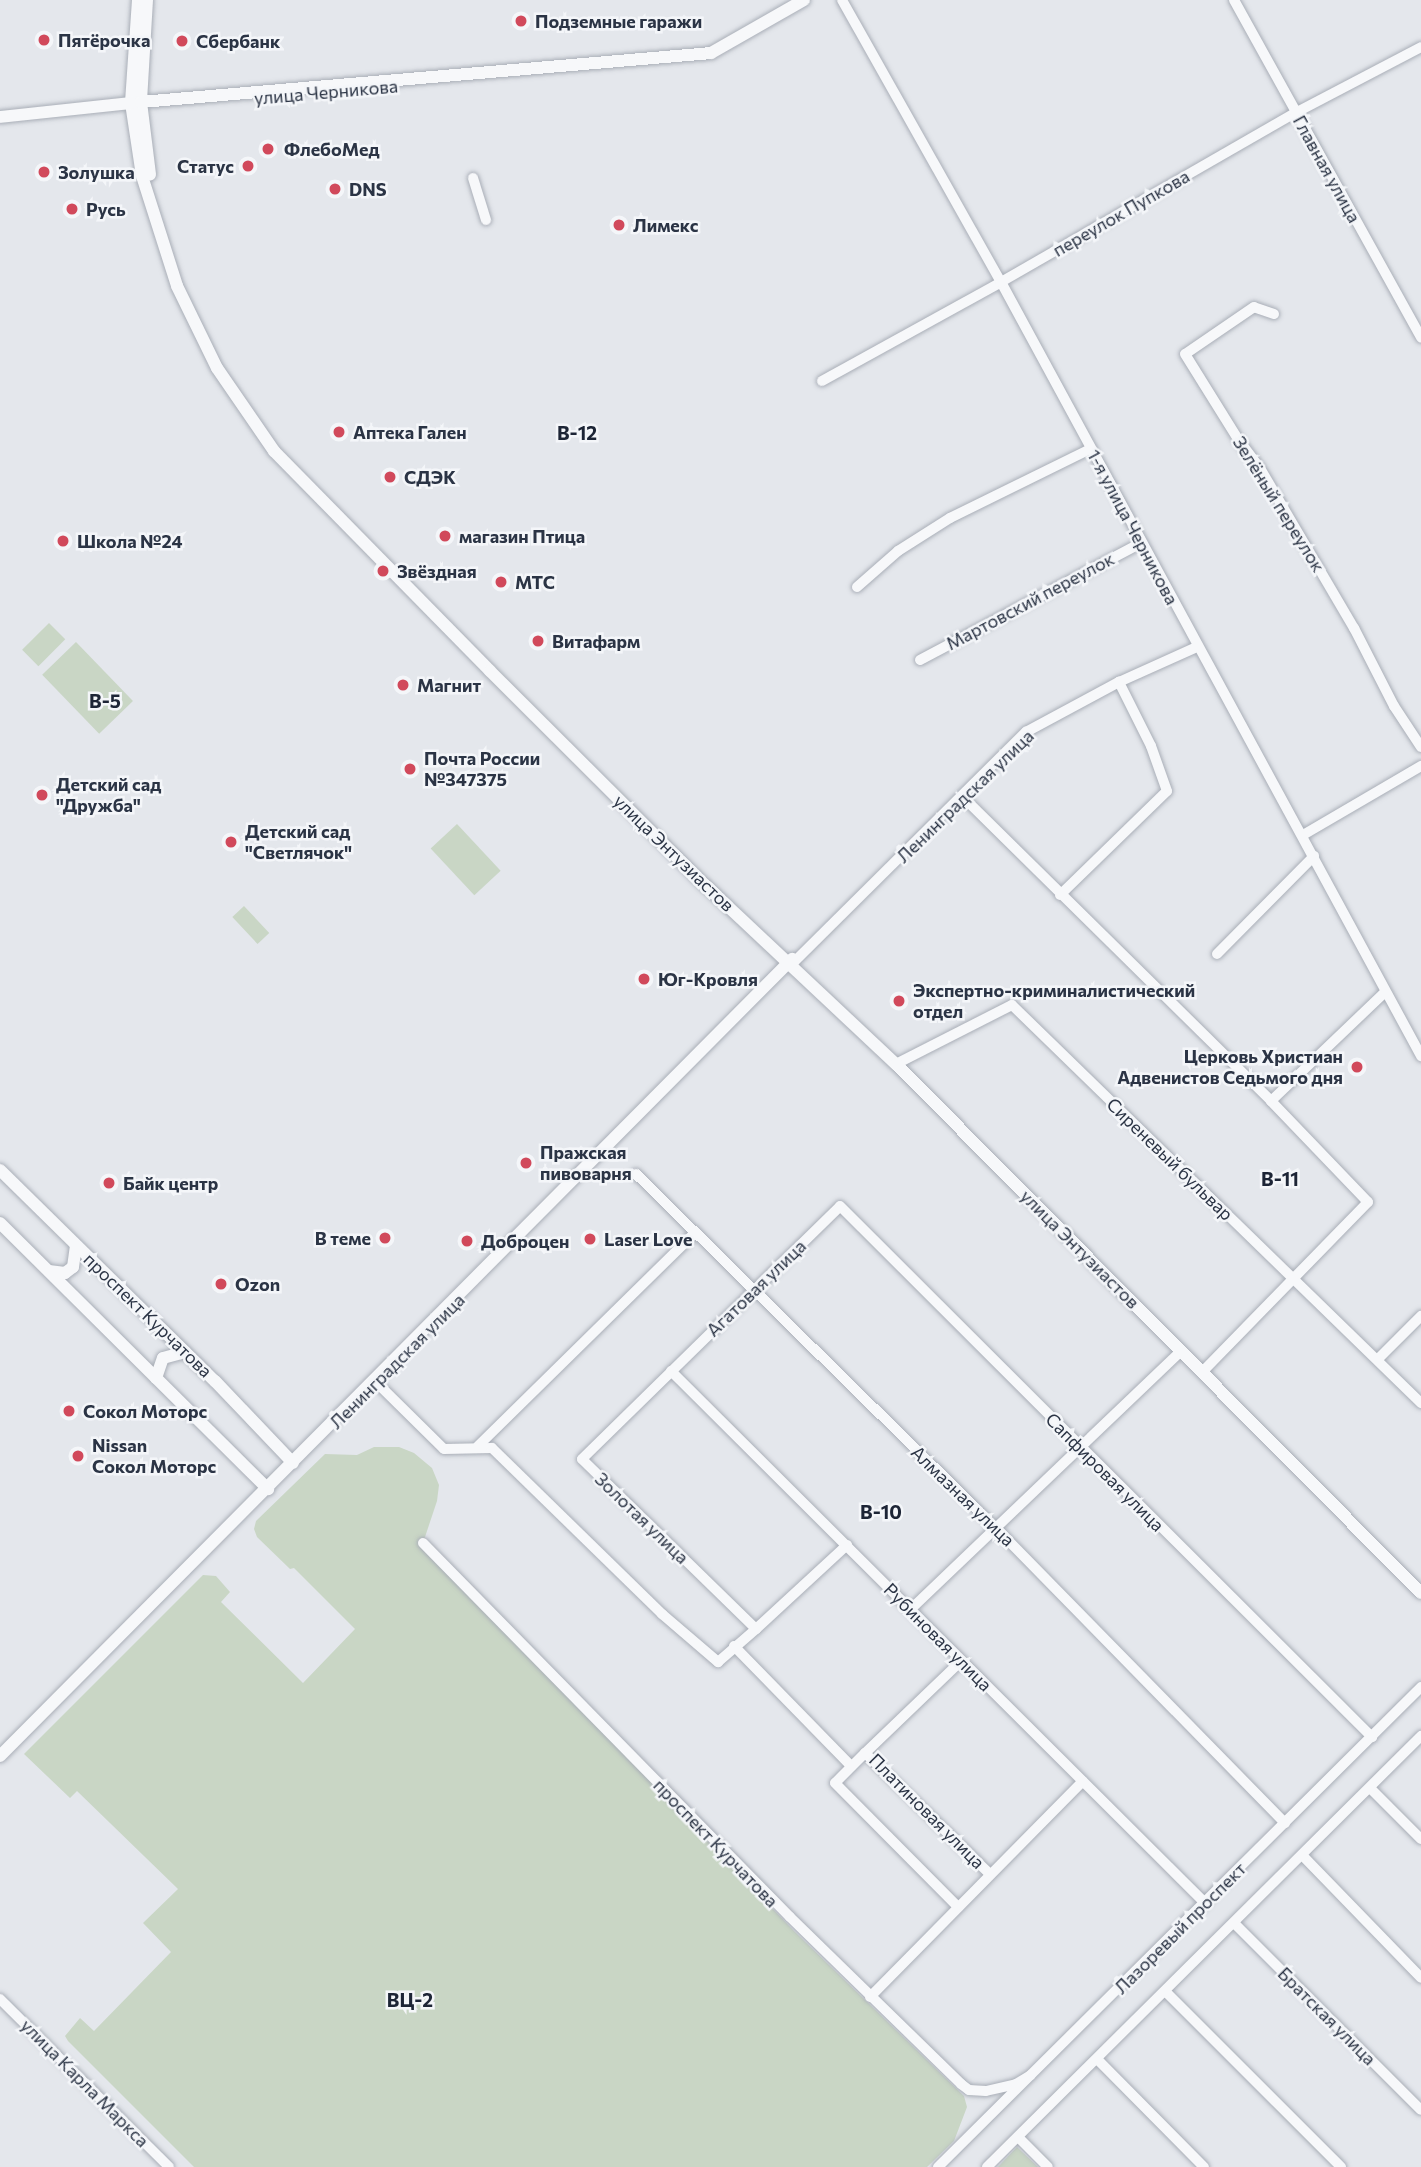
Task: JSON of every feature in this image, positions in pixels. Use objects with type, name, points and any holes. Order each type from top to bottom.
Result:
[{"type":"street","name":"улица Энтузиастов","points":[[138,0],[136,106],[142,176],[177,286],[217,368],[274,451],[685,865],[792,961],[896,1064],[1421,1593]]},
{"type":"street","points":[[136,106],[146,0]]},
{"type":"street","name":"улица Черникова","points":[[0,117],[711,53],[804,0]]},
{"type":"street","name":"1-я улица Черникова","points":[[842,0],[1001,282],[1421,1056]]},
{"type":"street","name":"Главная улица","points":[[1234,0],[1421,338]]},
{"type":"street","name":"переулок Пупкова","points":[[821,381],[1001,282],[1295,113],[1421,47]]},
{"type":"street","name":"улица Черникова","points":[[0,123],[136,106]]},
{"type":"street","points":[[473,178],[486,220]]},
{"type":"street","name":"Зелёный переулок","points":[[1274,314],[1254,307],[1185,354],[1260,468],[1354,628],[1394,706],[1421,747]]},
{"type":"street","points":[[857,587],[898,551],[950,517],[1090,449]]},
{"type":"street","name":"Мартовский переулок","points":[[920,660],[1141,543]]},
{"type":"street","name":"Ленинградская улица","points":[[0,1757],[792,961],[963,797],[1026,732],[1119,682],[1197,647]]},
{"type":"street","points":[[1060,895],[1167,792],[1151,746],[1119,682]]},
{"type":"street","points":[[1303,835],[1421,766]]},
{"type":"street","points":[[963,797],[1271,1101],[1368,1202],[1203,1371]]},
{"type":"street","points":[[1217,954],[1314,856]]},
{"type":"street","points":[[292,1462],[792,961]]},
{"type":"street","points":[[1271,1101],[1385,992]]},
{"type":"street","name":"Сиреневый бульвар","points":[[896,1064],[1012,1006],[1421,1403]]},
{"type":"street","name":"проспект Курчатова","points":[[0,1170],[185,1352],[292,1462]]},
{"type":"street","name":"Алмазная улица","points":[[636,1174],[694,1234],[996,1528],[1285,1823]]},
{"type":"street","name":"Агатовая улица","points":[[671,1371],[840,1206]]},
{"type":"street","name":"Сапфировая улица","points":[[840,1206],[1372,1737]]},
{"type":"street","points":[[0,1223],[267,1489]]},
{"type":"street","points":[[376,1382],[444,1449],[467,1450],[478,1446],[694,1234]]},
{"type":"street","points":[[49,1271],[65,1273],[73,1267],[76,1246]]},
{"type":"street","points":[[1378,1359],[1421,1316]]},
{"type":"street","points":[[911,1609],[1082,1449],[1181,1351]]},
{"type":"street","points":[[156,1378],[163,1358],[185,1352]]},
{"type":"street","name":"Рубиновая улица","points":[[671,1371],[1205,1903]]},
{"type":"street","name":"Золотая улица","points":[[671,1371],[582,1460],[755,1629]]},
{"type":"street","points":[[478,1446],[492,1448],[662,1614],[718,1662],[847,1545]]},
{"type":"street","name":"проспект Курчатова","points":[[423,1543],[870,1997],[969,2090],[996,2090],[1016,2084],[1031,2075]]},
{"type":"street","points":[[734,1646],[851,1766]]},
{"type":"street","name":"Платиновая улица","points":[[961,1661],[865,1753],[990,1874]]},
{"type":"street","name":"Лазоревый проспект","points":[[938,2167],[1421,1687]]},
{"type":"street","name":"Лазоревый проспект","points":[[987,2167],[1421,1736]]},
{"type":"street","points":[[865,1753],[835,1783],[958,1907]]},
{"type":"street","points":[[870,1997],[1083,1781]]},
{"type":"street","points":[[1370,1787],[1421,1839]]},
{"type":"street","points":[[1302,1855],[1421,1978]]},
{"type":"street","name":"Братская улица","points":[[1234,1923],[1421,2110]]},
{"type":"street","points":[[1165,1991],[1340,2167]]},
{"type":"street","name":"улица Карла Маркса","points":[[0,1999],[169,2167]]},
{"type":"street","points":[[1097,2059],[1204,2167]]},
{"type":"street","points":[[1018,2137],[1048,2167]]},
{"type":"green space","points":[[49,623],[65,639],[38,666],[22,650]]},
{"type":"green space","points":[[76,642],[133,701],[99,734],[42,675]]},
{"type":"green space","points":[[457,824],[501,871],[474,895],[431,849]]},
{"type":"green space","points":[[244,906],[269,933],[258,944],[232,917]]},
{"type":"green space","points":[[374,1447],[399,1447],[414,1453],[432,1468],[439,1485],[437,1501],[423,1543],[794,1931],[964,2096],[967,2107],[954,2141],[927,2167],[194,2167],[68,2041],[65,2036],[80,2018],[94,2031],[171,1952],[143,1923],[178,1889],[77,1791],[70,1798],[24,1754],[203,1575],[216,1576],[230,1592],[221,1602],[303,1683],[355,1629],[294,1568],[290,1569],[257,1537],[254,1529],[256,1521],[325,1454],[357,1455]]},
{"type":"green space","points":[[1017,2147],[1038,2167],[998,2167]]},
{"type":"place","name":"Подземные гаражи","points":[[521,21]]},
{"type":"place","name":"Пятёрочка","points":[[44,40]]},
{"type":"place","name":"Сбербанк","points":[[182,41]]},
{"type":"place","name":"ФлебоМед","points":[[268,149]]},
{"type":"place","name":"Статус","points":[[248,166]]},
{"type":"place","name":"Золушка","points":[[44,172]]},
{"type":"place","name":"DNS","points":[[335,189]]},
{"type":"place","name":"Русь","points":[[72,209]]},
{"type":"place","name":"Лимекс","points":[[619,225]]},
{"type":"place","name":"Аптека Гален","points":[[339,432]]},
{"type":"place","name":"СДЭК","points":[[390,477]]},
{"type":"place","name":"магазин Птица","points":[[445,536]]},
{"type":"place","name":"Школа №24","points":[[63,541]]},
{"type":"place","name":"Звёздная","points":[[383,571]]},
{"type":"place","name":"МТС","points":[[501,582]]},
{"type":"place","name":"Витафарм","points":[[538,641]]},
{"type":"place","name":"Магнит","points":[[403,685]]},
{"type":"place","name":"Почта России №347375","points":[[410,769]]},
{"type":"place","name":"Детский сад \"Дружба\"","points":[[42,795]]},
{"type":"place","name":"Детский сад \"Светлячок\"","points":[[231,842]]},
{"type":"place","name":"Юг-Кровля","points":[[644,979]]},
{"type":"place","name":"Экспертно-криминалистический отдел","points":[[899,1001]]},
{"type":"place","name":"Церковь Христиан Адвенистов Седьмого дня","points":[[1357,1067]]},
{"type":"place","name":"Пражская пивоварня","points":[[526,1163]]},
{"type":"place","name":"Байк центр","points":[[109,1183]]},
{"type":"place","name":"В теме","points":[[385,1238]]},
{"type":"place","name":"Laser Love","points":[[590,1239]]},
{"type":"place","name":"Доброцен","points":[[467,1241]]},
{"type":"place","name":"Ozon","points":[[221,1284]]},
{"type":"place","name":"Сокол Моторс","points":[[69,1411]]},
{"type":"place","name":"Nissan Сокол Моторс","points":[[78,1456]]},
{"type":"district","name":"В-12","points":[[577,433]]},
{"type":"district","name":"В-5","points":[[105,701]]},
{"type":"district","name":"В-11","points":[[1280,1179]]},
{"type":"district","name":"В-10","points":[[881,1512]]},
{"type":"district","name":"ВЦ-2","points":[[410,2000]]}]
